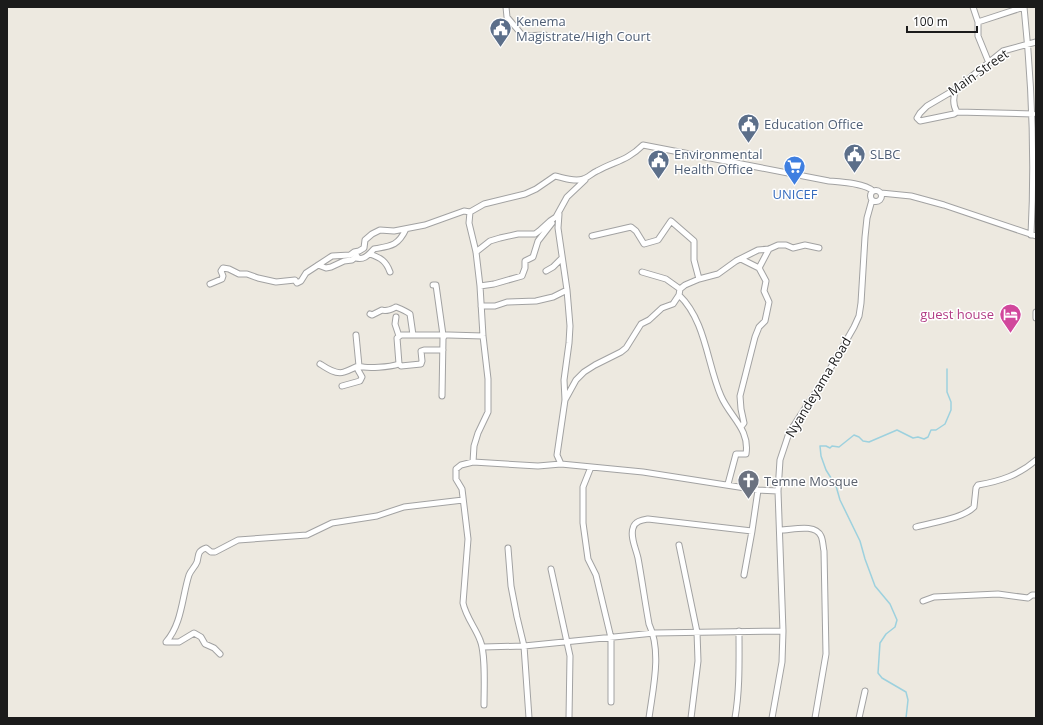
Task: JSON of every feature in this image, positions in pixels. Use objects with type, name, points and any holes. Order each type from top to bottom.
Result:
[{"type":"street","points":[[506,7],[507,17],[523,36],[545,35]]},
{"type":"street","points":[[973,7],[978,22],[978,36],[989,62]]},
{"type":"street","points":[[1001,7],[1002,14]]},
{"type":"street","points":[[480,286],[494,284],[522,276],[525,268],[525,261],[533,257],[538,241],[560,211],[567,197],[593,173],[604,167],[622,161],[643,145],[800,176],[855,185],[869,188],[873,191],[878,190],[881,193],[911,196],[944,205],[1034,235],[1033,114],[1024,7],[978,22]]},
{"type":"street","name":"Main Street","points":[[957,112],[920,121],[917,118],[920,112],[927,106],[956,88],[1003,50],[1036,42]]},
{"type":"street","points":[[956,88],[953,98],[954,107],[957,112],[1033,114]]},
{"type":"street","points":[[210,284],[222,279],[223,276],[220,271],[223,268],[239,274],[247,274],[276,282],[295,280],[297,283],[301,281],[306,273],[332,256],[350,255],[364,248],[365,240],[380,230],[394,231],[406,229],[425,225],[464,211],[470,212],[484,204],[503,198],[525,194],[536,189],[555,176],[578,180],[586,179]]},
{"type":"street","points":[[873,191],[870,196],[872,200],[876,202],[880,200],[881,193]]},
{"type":"street","name":"Nyandeyama Road","points":[[772,718],[782,662],[783,631],[778,491],[780,460],[789,433],[826,376],[854,327],[858,316],[861,303],[867,218],[872,200]]},
{"type":"street","points":[[560,211],[558,228],[567,290],[570,326],[564,380],[565,400],[557,455],[561,464]]},
{"type":"street","points":[[470,212],[470,223],[476,252],[480,286],[483,336],[488,380],[488,412],[478,433],[474,446],[473,462]]},
{"type":"street","points":[[476,252],[490,241],[518,234],[535,234],[556,217]]},
{"type":"street","points":[[592,236],[631,227],[636,231],[644,244],[658,240],[671,221],[694,241],[694,260],[699,279]]},
{"type":"street","points":[[318,265],[331,268],[344,261],[356,258],[365,258],[374,250],[395,245],[406,229]]},
{"type":"street","points":[[565,400],[576,380],[584,372],[626,348],[641,324],[649,320],[662,308],[673,304],[684,285],[718,274],[736,261],[758,250],[769,249],[778,245],[786,245],[793,248],[813,245],[819,248]]},
{"type":"street","points":[[759,268],[769,249]]},
{"type":"street","points":[[356,258],[359,251]]},
{"type":"street","points":[[370,254],[379,257],[384,261],[390,272]]},
{"type":"street","points":[[546,271],[562,258]]},
{"type":"street","points":[[741,259],[759,268],[766,281],[764,291],[769,302],[765,321],[759,327],[755,337],[740,396],[740,409],[744,423],[742,427]]},
{"type":"street","points":[[554,266],[563,268]]},
{"type":"street","points":[[642,272],[666,279],[680,292],[687,302],[700,328],[715,382],[721,397],[742,427],[746,444],[746,454],[736,454],[728,484]]},
{"type":"street","points":[[433,285],[436,285],[444,335],[442,396]]},
{"type":"street","points":[[481,306],[496,306],[507,302],[536,301],[553,297],[567,290]]},
{"type":"street","points":[[370,314],[372,315],[382,310],[390,310],[396,307],[410,314],[413,334]]},
{"type":"street","points":[[1036,312],[1036,318]]},
{"type":"street","points":[[396,318],[395,324],[400,336]]},
{"type":"street","points":[[342,386],[360,381],[362,377],[358,370],[359,366],[356,335]]},
{"type":"street","points":[[399,364],[397,338],[401,335],[483,336]]},
{"type":"street","points":[[320,364],[330,370],[344,372],[359,366],[373,367],[399,364],[401,366],[421,364],[421,351],[443,350]]},
{"type":"street","points":[[484,705],[482,647],[476,630],[464,610],[463,603],[468,539],[462,489],[456,479],[456,469],[461,465],[473,462],[538,466],[561,464],[643,472],[728,484],[758,490],[778,491]]},
{"type":"street","points":[[916,526],[948,519],[968,512],[974,507],[976,488],[978,484],[1008,478],[1035,462]]},
{"type":"street","points":[[591,468],[583,487],[583,524],[588,559],[596,575],[611,638],[611,702]]},
{"type":"street","points":[[744,575],[758,490]]},
{"type":"street","points":[[220,654],[214,648],[205,644],[201,637],[195,634],[186,637],[179,642],[166,642],[171,637],[176,624],[190,573],[198,559],[197,554],[201,550],[206,548],[211,552],[215,552],[238,540],[307,535],[332,524],[377,516],[404,507],[463,500]]},
{"type":"street","points":[[649,718],[656,652],[654,633],[649,624],[638,558],[632,535],[633,526],[641,520],[648,519],[752,531]]},
{"type":"street","points":[[780,530],[811,528],[817,530],[821,535],[824,551],[826,640],[824,669],[816,718]]},
{"type":"street","points":[[679,545],[697,632],[698,661],[691,718]]},
{"type":"street","points":[[508,548],[511,586],[524,646],[529,718]]},
{"type":"street","points":[[551,569],[570,656],[569,718]]},
{"type":"street","points":[[923,601],[941,596],[998,594],[1028,598],[1032,595],[1036,596]]},
{"type":"street","points":[[735,718],[739,687],[739,631]]},
{"type":"street","points":[[482,647],[524,646],[654,633],[783,631]]},
{"type":"street","points":[[859,718],[865,691]]},
{"type":"waterway","points":[[906,718],[908,700],[906,692],[882,678],[878,673],[880,643],[886,634],[895,627],[897,620],[890,604],[875,586],[860,541],[840,500],[836,486],[826,470],[821,456],[820,446],[830,448],[832,446],[839,447],[854,435],[863,441],[869,442],[897,430],[913,438],[918,437],[924,439],[928,437],[931,430],[936,430],[945,424],[951,410],[951,402],[947,392],[947,369]]},
{"type":"place","name":"Kenema Magistrate/High Court","points":[[500,48]]},
{"type":"place","name":"Education Office","points":[[748,144]]},
{"type":"place","name":"SLBC","points":[[855,174]]},
{"type":"place","name":"Environmental Health Office","points":[[658,180]]},
{"type":"place","name":"UNICEF","points":[[795,186]]},
{"type":"place","name":"guest house","points":[[1010,334]]},
{"type":"place","name":"Temne Mosque","points":[[749,500]]}]
